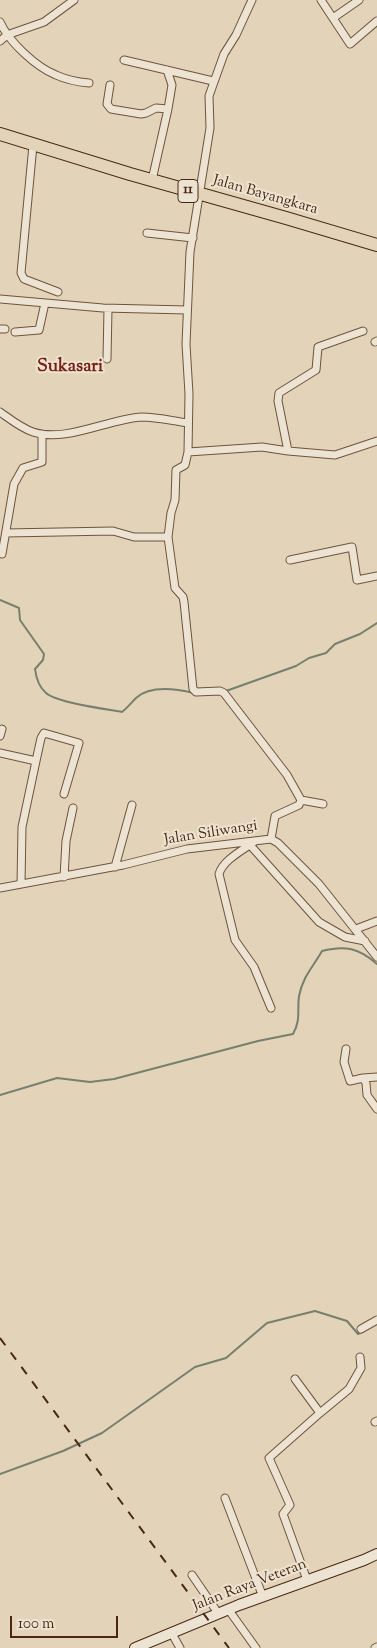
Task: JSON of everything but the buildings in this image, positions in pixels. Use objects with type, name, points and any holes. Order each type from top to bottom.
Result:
[{"type":"highway","name":"Jalan Bayangkara","points":[[0,134],[377,245]]},
{"type":"street","points":[[0,41],[7,35],[44,22],[74,0]]},
{"type":"street","points":[[252,0],[236,35],[224,54],[209,96],[210,128],[190,252],[186,344],[189,394],[188,452],[186,465],[176,470],[175,500],[171,513],[168,537],[175,588],[183,597],[184,602],[193,689],[196,692],[224,692],[287,775],[301,800]]},
{"type":"street","points":[[321,0],[350,44],[377,21]]},
{"type":"street","points":[[333,18],[359,0]]},
{"type":"street","points":[[0,22],[7,35],[28,56],[53,74],[72,81],[89,83]]},
{"type":"street","points":[[124,60],[213,81]]},
{"type":"street","points":[[152,180],[172,85],[167,70]]},
{"type":"street","points":[[110,85],[107,105],[111,109],[146,114],[156,108],[168,109]]},
{"type":"street","points":[[33,145],[21,273],[24,280],[58,292]]},
{"type":"street","points":[[147,233],[193,238]]},
{"type":"street","points":[[0,299],[108,309],[187,310]]},
{"type":"street","points":[[15,332],[39,330],[45,303]]},
{"type":"street","points":[[107,359],[108,309]]},
{"type":"street","points":[[288,451],[278,393],[316,370],[318,347],[363,331]]},
{"type":"street","points":[[0,412],[24,428],[42,434],[67,434],[110,422],[144,417],[188,423]]},
{"type":"street","points":[[2,554],[14,484],[23,468],[42,462],[42,434]]},
{"type":"street","points":[[188,452],[262,446],[288,451],[335,455],[377,441]]},
{"type":"street","points":[[6,533],[113,531],[134,537],[168,537]]},
{"type":"street","points":[[290,560],[352,547],[358,580],[377,576]]},
{"type":"street","points":[[21,884],[22,827],[41,738],[44,733],[79,743],[64,794]]},
{"type":"street","points":[[0,753],[36,761]]},
{"type":"street","points":[[301,800],[323,804]]},
{"type":"street","points":[[271,839],[275,816],[299,805],[301,800]]},
{"type":"street","points":[[115,867],[132,805]]},
{"type":"street","points":[[64,877],[66,841],[73,808]]},
{"type":"street","name":"Jalan Siliwangi","points":[[0,888],[115,867],[186,849],[210,845],[252,844],[271,839],[278,843],[312,877],[377,957]]},
{"type":"street","points":[[271,1008],[254,967],[235,940],[219,874],[221,868],[252,844],[319,922],[345,937],[365,941]]},
{"type":"street","points":[[356,929],[377,921]]},
{"type":"street","points":[[346,1049],[344,1062],[350,1081],[377,1077]]},
{"type":"street","points":[[363,1078],[366,1083],[367,1095],[377,1109]]},
{"type":"street","points":[[361,1329],[377,1320]]},
{"type":"street","points":[[307,1580],[283,1514],[290,1505],[269,1458],[349,1389],[362,1368],[360,1358]]},
{"type":"street","points":[[295,1379],[320,1413]]},
{"type":"street","points":[[225,1498],[263,1597]]},
{"type":"street","name":"Jalan Raya Veteran","points":[[135,1648],[223,1611],[377,1554]]},
{"type":"street","points":[[192,1575],[256,1648]]},
{"type":"street","points":[[171,1632],[180,1648]]},
{"type":"waterway","points":[[0,600],[19,608],[20,620],[44,654],[43,660],[35,669],[35,672],[41,688],[52,697],[82,705],[122,712],[136,698],[149,691],[172,689],[194,693]]},
{"type":"waterway","points":[[226,691],[326,653],[335,644],[360,634],[377,623]]},
{"type":"waterway","points":[[0,1095],[57,1078],[90,1082],[114,1079],[258,1041],[293,1034],[298,1020],[298,1001],[301,989],[322,951],[338,948],[351,949],[364,954],[377,964]]},
{"type":"waterway","points":[[0,1474],[63,1451],[102,1433],[195,1367],[226,1358],[267,1323],[315,1311],[347,1321],[358,1334],[362,1332]]},
{"type":"railway","points":[[0,1338],[229,1648]]},
{"type":"district","name":"Sukasari","points":[[70,368]]}]
